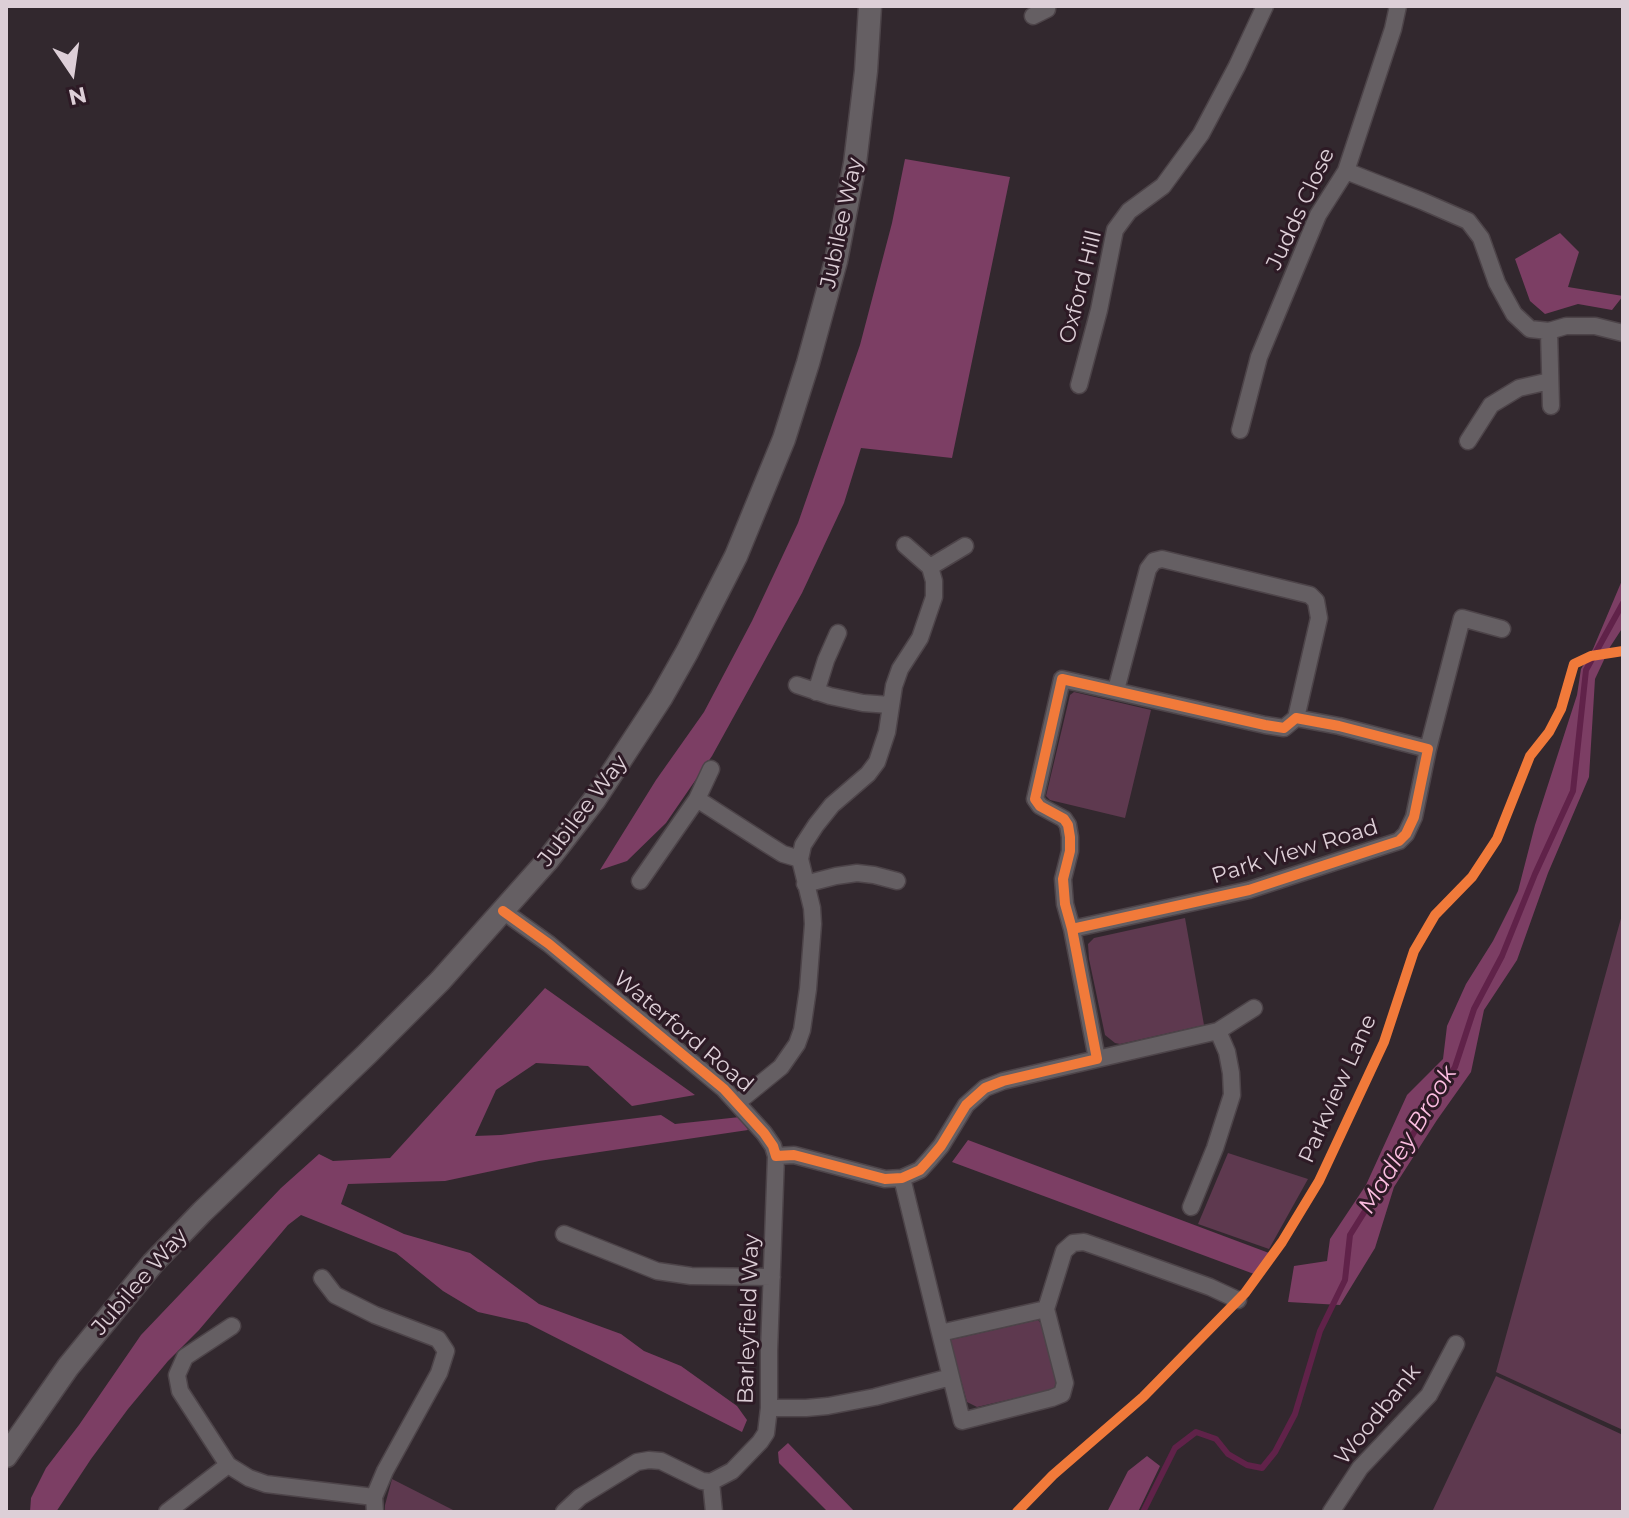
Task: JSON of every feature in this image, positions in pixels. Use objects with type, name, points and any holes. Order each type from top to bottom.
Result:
[{"type":"street","name":"Jubilee Way","points":[[6,1456],[68,1367],[153,1263],[440,981],[547,861],[595,799],[661,698],[736,556],[784,439],[823,312],[846,214],[860,128],[870,6]]},
{"type":"street","points":[[1033,16],[1047,9],[1047,6]]},
{"type":"street","name":"Oxford Hill","points":[[1079,385],[1099,310],[1115,230],[1129,211],[1163,186],[1201,134],[1265,6]]},
{"type":"street","name":"Judds Close","points":[[1240,430],[1259,357],[1318,215],[1346,171],[1398,6]]},
{"type":"street","points":[[1346,171],[1468,221],[1481,238],[1497,283],[1514,314],[1530,329],[1549,331],[1566,326],[1595,326],[1623,333]]},
{"type":"street","points":[[1549,331],[1551,406]]},
{"type":"street","points":[[1468,441],[1491,405],[1519,388],[1550,381]]},
{"type":"street","points":[[738,1102],[781,1067],[797,1044],[802,1030],[813,924],[800,859],[803,845],[832,805],[853,789],[877,762],[887,732],[890,705],[900,669],[928,620],[934,597],[930,567],[905,545]]},
{"type":"street","points":[[930,567],[965,546]]},
{"type":"street","points":[[1097,1059],[1065,904],[1063,879],[1070,851],[1068,825],[1064,819],[1040,806],[1035,799],[1062,679],[1284,728],[1296,718],[1319,618],[1316,601],[1310,595],[1162,559],[1154,561],[1139,596],[1116,690]]},
{"type":"street","name":"Park View Road","points":[[1072,929],[1249,890],[1399,841],[1414,817],[1455,616],[1502,629]]},
{"type":"street","points":[[816,692],[838,633]]},
{"type":"street","points":[[797,685],[863,703],[890,705]]},
{"type":"street","points":[[1296,718],[1428,749]]},
{"type":"street","points":[[640,881],[697,799],[711,769]]},
{"type":"street","points":[[697,799],[783,854],[800,859]]},
{"type":"street","points":[[805,884],[857,873],[897,881]]},
{"type":"street","name":"Waterford Road","points":[[503,911],[549,944],[738,1102],[764,1133],[776,1156]]},
{"type":"street","points":[[776,1156],[794,1155],[885,1179],[902,1178],[920,1170],[941,1146],[966,1105],[985,1088],[1003,1081],[1218,1031],[1254,1008]]},
{"type":"street","points":[[1191,1207],[1232,1095],[1229,1063],[1218,1031]]},
{"type":"street","name":"Barleyfield Way","points":[[711,1482],[732,1471],[766,1433],[776,1156]]},
{"type":"street","points":[[902,1178],[962,1421],[1062,1394],[1065,1383],[1046,1309],[1064,1251],[1073,1243],[1084,1242],[1238,1300]]},
{"type":"street","points":[[564,1234],[657,1271],[691,1276],[772,1277]]},
{"type":"street","points":[[232,1326],[185,1357],[177,1375],[180,1391],[228,1465],[266,1484],[375,1505],[385,1471],[439,1373],[446,1351],[438,1339],[375,1315],[335,1295],[322,1278]]},
{"type":"street","points":[[940,1333],[1046,1309]]},
{"type":"street","name":"Woodbank","points":[[1331,1512],[1360,1468],[1429,1395],[1456,1344]]},
{"type":"street","points":[[769,1408],[828,1406],[951,1377]]},
{"type":"street","points":[[564,1512],[601,1483],[637,1462],[649,1460],[661,1461],[702,1481],[711,1482],[714,1512]]},
{"type":"street","points":[[167,1512],[228,1465]]},
{"type":"shaded area","points":[[905,159],[1010,177],[952,458],[861,448],[844,503],[802,593],[712,756],[666,823],[627,861],[600,870],[656,780],[704,712],[752,621],[798,523],[860,345],[892,223]]},
{"type":"shaded area","points":[[1560,233],[1579,252],[1568,287],[1623,296],[1612,310],[1578,304],[1545,314],[1530,301],[1515,259]]},
{"type":"shaded area","points":[[1623,578],[1623,627],[1595,679],[1589,777],[1548,873],[1517,960],[1484,1010],[1471,1072],[1394,1187],[1375,1248],[1340,1305],[1288,1302],[1294,1266],[1327,1261],[1330,1239],[1366,1185],[1407,1095],[1443,1059],[1447,1026],[1466,984],[1493,941],[1518,891],[1535,825],[1577,695],[1581,669],[1593,649]]},
{"type":"shaded area","points":[[1074,692],[1151,710],[1125,818],[1050,800],[1046,796],[1070,695]]},
{"type":"shaded area","points":[[1623,911],[1623,1430],[1496,1372]]},
{"type":"shaded area","points":[[1185,918],[1204,1025],[1115,1043],[1105,1035],[1088,944],[1094,938]]},
{"type":"shaded area","points":[[545,988],[695,1095],[632,1106],[588,1066],[536,1063],[496,1090],[475,1136],[661,1115],[675,1124],[740,1117],[748,1130],[539,1161],[445,1181],[348,1184],[341,1204],[404,1234],[470,1253],[539,1304],[621,1334],[644,1351],[681,1366],[737,1406],[747,1420],[742,1432],[527,1323],[478,1312],[443,1291],[396,1253],[301,1215],[288,1225],[128,1409],[56,1512],[30,1512],[31,1498],[46,1468],[141,1335],[281,1188],[319,1154],[333,1161],[390,1158]]},
{"type":"shaded area","points":[[968,1140],[1269,1253],[1254,1274],[952,1162]]},
{"type":"shaded area","points":[[1228,1153],[1308,1179],[1269,1249],[1198,1224]]},
{"type":"shaded area","points":[[1038,1320],[1044,1327],[1057,1379],[1054,1389],[977,1407],[967,1402],[950,1340]]},
{"type":"shaded area","points":[[1496,1376],[1623,1435],[1623,1512],[1432,1512]]},
{"type":"shaded area","points":[[788,1443],[855,1512],[828,1512],[779,1463],[778,1452]]},
{"type":"shaded area","points":[[1147,1456],[1160,1466],[1138,1512],[1107,1512],[1128,1471]]},
{"type":"shaded area","points":[[392,1479],[457,1512],[385,1512]]},
{"type":"waterway","name":"Madley Brook","points":[[1143,1512],[1175,1448],[1196,1432],[1216,1439],[1228,1454],[1247,1465],[1262,1468],[1275,1452],[1295,1414],[1320,1331],[1345,1280],[1350,1235],[1455,1067],[1474,1009],[1502,956],[1573,791],[1586,670],[1623,603]]},
{"type":"cycle path","name":"Parkview Lane","points":[[1017,1512],[1053,1475],[1143,1397],[1245,1293],[1282,1242],[1319,1181],[1384,1042],[1414,951],[1435,915],[1472,877],[1497,839],[1530,756],[1549,732],[1561,709],[1574,664],[1591,656],[1623,651]]},
{"type":"cycle path","points":[[503,911],[549,944],[724,1089],[764,1133],[776,1156],[794,1155],[885,1179],[902,1178],[920,1170],[941,1146],[966,1105],[985,1088],[1097,1059],[1065,904],[1063,879],[1070,851],[1068,825],[1064,819],[1040,806],[1035,799],[1062,679],[1265,725],[1284,728],[1296,718],[1428,749],[1414,817],[1399,841],[1249,890],[1072,929]]}]
